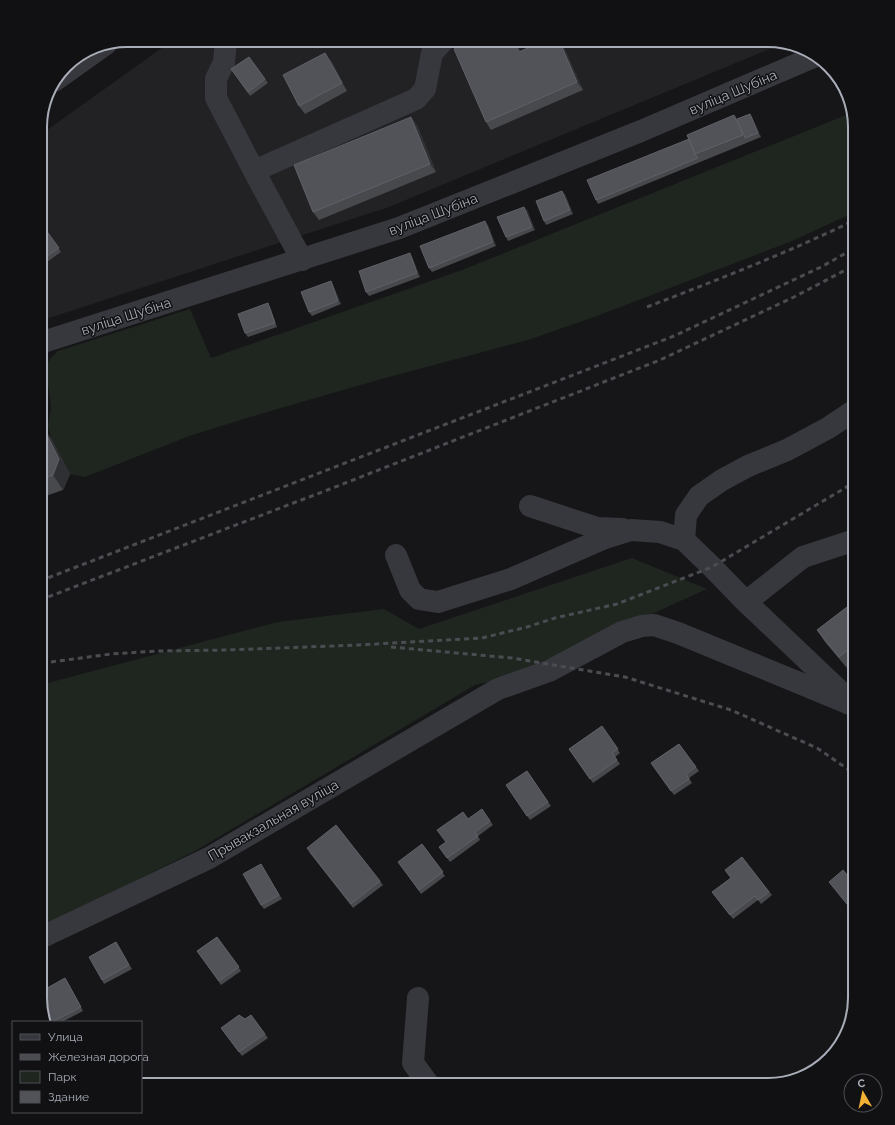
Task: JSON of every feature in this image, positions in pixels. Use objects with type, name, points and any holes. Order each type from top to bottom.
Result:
[{"type":"street","points":[[225,47],[224,62],[216,80],[216,98],[302,260]]},
{"type":"street","points":[[254,172],[416,99],[425,89],[432,53],[438,47]]},
{"type":"street","name":"вуліца Шубіна","points":[[47,341],[399,228],[641,131],[809,59]]},
{"type":"street","points":[[684,540],[686,515],[699,496],[722,480],[748,466],[787,450],[828,428],[848,415]]},
{"type":"street","points":[[530,506],[597,528],[660,532],[684,540],[746,602],[848,698]]},
{"type":"street","points":[[396,555],[410,590],[419,599],[438,602],[511,579],[605,538],[631,530]]},
{"type":"street","points":[[746,602],[803,557],[848,542]]},
{"type":"street","name":"Прывакзальная вуліца","points":[[47,935],[209,858],[498,689],[549,671],[622,632],[642,626],[654,625],[848,702]]},
{"type":"street","points":[[418,998],[413,1063],[424,1078]]},
{"type":"shaded area","points":[[163,47],[774,47],[389,207],[47,319],[47,130]]},
{"type":"green space","points":[[847,115],[848,127],[848,215],[792,241],[597,316],[528,340],[385,378],[192,435],[85,477],[70,474],[51,438],[48,426],[51,408],[47,384],[47,365],[49,360],[58,351],[190,309],[211,358],[462,270]]},
{"type":"green space","points":[[632,558],[707,589],[605,635],[533,672],[475,685],[195,851],[47,925],[47,683],[278,622],[384,609],[419,629]]},
{"type":"building","points":[[458,47],[517,47],[519,52],[530,47],[562,47],[577,82],[486,122],[454,49]]},
{"type":"building","points":[[325,53],[342,83],[299,106],[283,75]]},
{"type":"building","points":[[249,57],[265,79],[248,92],[231,69]]},
{"type":"building","points":[[750,114],[758,133],[745,138],[737,119]]},
{"type":"building","points":[[734,115],[743,135],[695,154],[687,135]]},
{"type":"building","points":[[411,117],[430,164],[313,212],[294,165]]},
{"type":"building","points":[[689,139],[698,158],[596,200],[587,180]]},
{"type":"building","points":[[562,191],[570,210],[544,221],[536,201]]},
{"type":"building","points":[[524,207],[532,227],[506,237],[497,217]]},
{"type":"building","points":[[485,221],[493,242],[429,268],[420,246]]},
{"type":"building","points":[[47,232],[59,248],[47,256]]},
{"type":"building","points":[[410,253],[417,273],[366,292],[359,271]]},
{"type":"building","points":[[331,281],[338,301],[309,312],[301,292]]},
{"type":"building","points":[[268,303],[275,323],[245,333],[238,314]]},
{"type":"building","points":[[47,435],[59,459],[53,475],[47,477]]},
{"type":"building","points":[[848,606],[848,650],[839,657],[817,630]]},
{"type":"building","points":[[602,726],[618,749],[612,753],[617,760],[590,779],[569,749]]},
{"type":"building","points":[[679,744],[696,767],[686,774],[689,779],[671,791],[651,763]]},
{"type":"building","points":[[527,771],[548,802],[527,816],[506,785]]},
{"type":"building","points":[[482,809],[490,821],[475,832],[478,836],[447,858],[439,847],[446,842],[437,830],[463,812],[468,819]]},
{"type":"building","points":[[336,825],[380,881],[351,904],[307,848]]},
{"type":"building","points":[[422,844],[443,872],[419,890],[398,862]]},
{"type":"building","points":[[742,857],[769,892],[758,900],[755,896],[730,915],[712,892],[731,878],[725,870]]},
{"type":"building","points":[[261,864],[279,895],[261,905],[243,874]]},
{"type":"building","points":[[843,870],[848,876],[848,905],[829,882]]},
{"type":"building","points":[[217,937],[239,967],[219,981],[197,951]]},
{"type":"building","points":[[116,942],[129,965],[102,980],[89,957]]},
{"type":"building","points":[[65,978],[81,1007],[54,1021],[50,1021],[47,1003],[47,988]]},
{"type":"building","points":[[239,1015],[245,1019],[251,1015],[265,1034],[239,1052],[221,1028]]},
{"type":"railway","points":[[647,307],[778,255],[848,223]]},
{"type":"railway","points":[[47,578],[674,336],[821,267],[848,252]]},
{"type":"railway","points":[[47,597],[660,360],[794,297],[848,269]]},
{"type":"railway","points":[[51,662],[111,654],[157,651],[359,645],[482,638],[527,627],[555,618],[617,604],[712,567],[848,486]]},
{"type":"railway","points":[[391,647],[512,658],[625,677],[731,710],[817,748],[848,769]]}]
